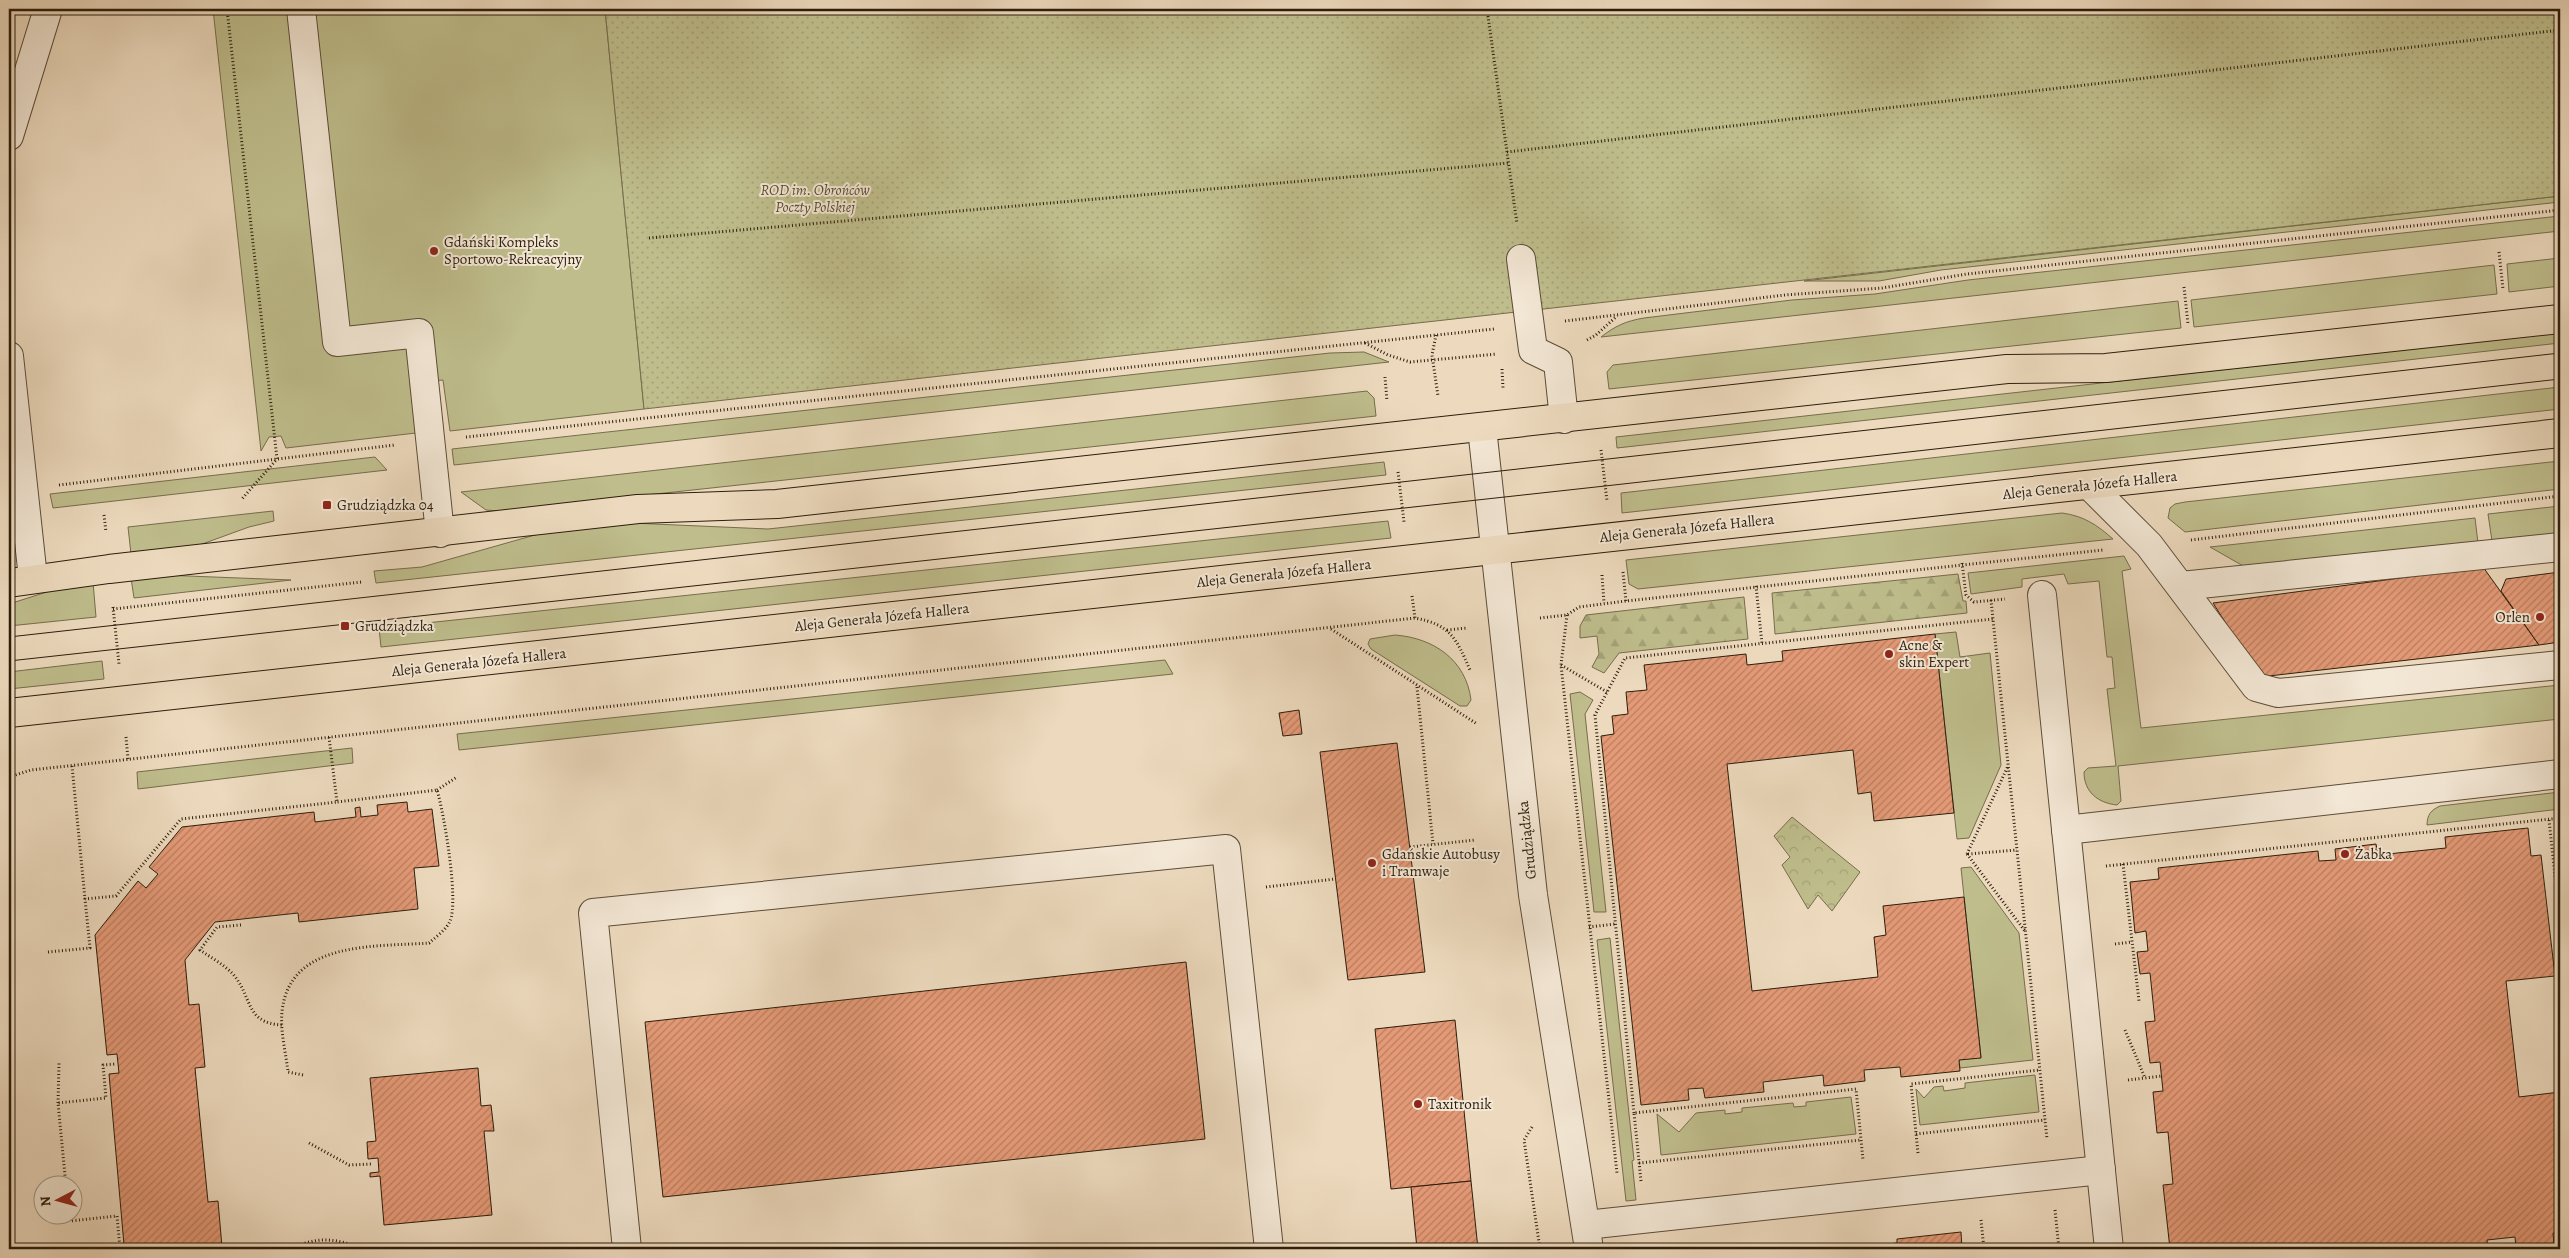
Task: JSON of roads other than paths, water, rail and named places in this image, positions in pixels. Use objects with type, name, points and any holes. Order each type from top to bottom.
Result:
[{"type":"main road","points":[[21,581],[109,569],[440,533],[638,509],[786,503],[1393,438],[2007,369],[2106,368],[2560,319]]},
{"type":"main road","name":"Aleja Generała Józefa Hallera","points":[[9,714],[2560,433]]},
{"type":"street","points":[[11,121],[48,9]]},
{"type":"street","points":[[301,9],[337,342],[419,333],[440,533]]},
{"type":"street","points":[[1521,259],[1533,350],[1558,362],[1564,419]]},
{"type":"street","points":[[9,356],[24,489],[21,581]]},
{"type":"street","name":"Grudziądzka","points":[[1482,428],[1533,895],[1587,1237]]},
{"type":"street","points":[[2089,486],[2149,544],[2256,688],[2278,693],[2548,666]]},
{"type":"street","points":[[2181,586],[2560,547]]},
{"type":"street","points":[[2042,595],[2109,1249]]},
{"type":"street","points":[[2066,830],[2560,774]]},
{"type":"street","points":[[627,1249],[593,912],[1226,849],[1269,1249]]},
{"type":"street","points":[[1587,1237],[1634,1220],[2101,1170]]},
{"type":"tram line","points":[[9,637],[2560,353]]},
{"type":"tram line","points":[[9,661],[2560,379]]},
{"type":"place","name":"Gdański Kompleks Sportowo-Rekreacyjny","points":[[434,251]]},
{"type":"place","name":"Grudziądzka 04","points":[[327,505]]},
{"type":"place","name":"Orlen","points":[[2540,617]]},
{"type":"place","name":"Grudziądzka","points":[[345,626]]},
{"type":"place","name":"Acne & skin Expert","points":[[1889,654]]},
{"type":"place","name":"Żabka","points":[[2345,854]]},
{"type":"place","name":"Gdańskie Autobusy i Tramwaje","points":[[1372,863]]},
{"type":"place","name":"Taxitronik","points":[[1418,1104]]},
{"type":"park label","name":"ROD im. Obrońców Poczty Polskiej","points":[[815,198]]}]
